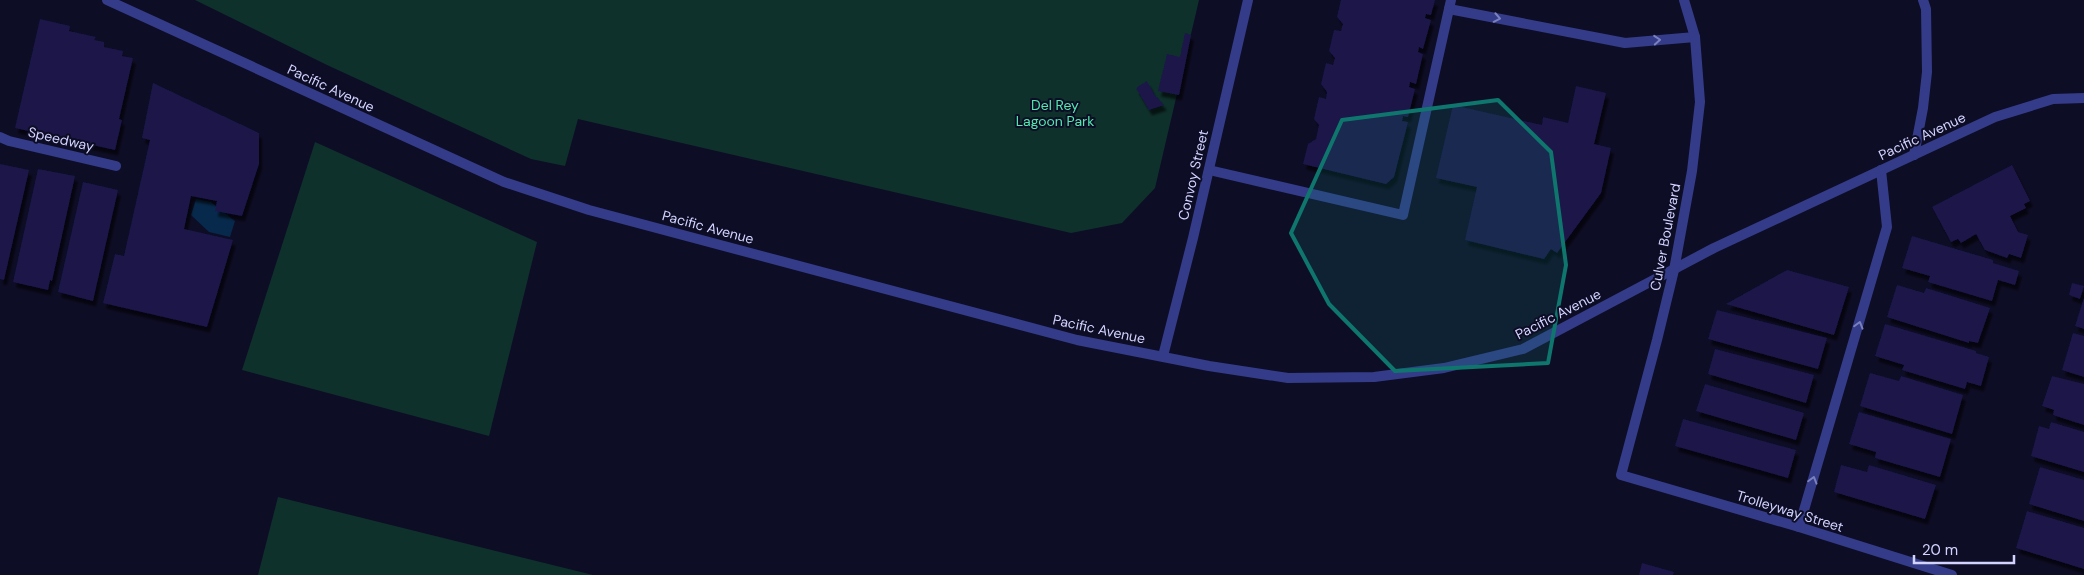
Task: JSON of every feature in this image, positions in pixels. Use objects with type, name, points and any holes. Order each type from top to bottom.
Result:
[{"type":"street","name":"Pacific Avenue","points":[[107,0],[504,182],[589,210],[1077,340],[1209,366],[1288,378],[1374,377],[1444,368],[1523,349],[1714,248],[1995,117],[2053,99],[2084,98]]},
{"type":"street","name":"Convoy Street","points":[[1163,356],[1209,170],[1248,0]]},
{"type":"street","name":"Culver Boulevard","points":[[1621,475],[1674,270],[1692,171],[1700,102],[1695,37],[1684,0]]},
{"type":"street","points":[[1914,155],[1924,108],[1927,72],[1926,9],[1924,0]]},
{"type":"street","points":[[1209,170],[1403,215],[1450,4],[1625,43],[1695,37]]},
{"type":"street","name":"Speedway","points":[[0,137],[9,141],[116,166]]},
{"type":"street","points":[[1799,527],[1887,227],[1881,170]]},
{"type":"street","name":"Trolleyway Street","points":[[1621,475],[1799,527],[1952,575]]},
{"type":"highlighted area","points":[[1498,100],[1551,152],[1566,265],[1548,363],[1395,371],[1329,304],[1291,233],[1342,120]]},
{"type":"green space","name":"Del Rey Lagoon Park","points":[[195,0],[1199,0],[1155,188],[1122,223],[1071,233],[578,119],[565,166],[531,159],[327,65]]},
{"type":"green space","points":[[315,142],[537,242],[489,436],[242,370]]},
{"type":"green space","points":[[278,497],[593,575],[258,575]]},
{"type":"water","points":[[196,199],[211,202],[235,221],[230,237],[209,232],[191,215]]},
{"type":"building","points":[[1341,0],[1435,0],[1431,15],[1426,14],[1425,18],[1431,20],[1423,49],[1419,47],[1418,52],[1423,54],[1416,84],[1410,82],[1409,87],[1415,89],[1408,117],[1403,116],[1402,121],[1408,122],[1394,177],[1386,184],[1303,164],[1308,144],[1316,139],[1319,125],[1314,119],[1319,97],[1326,99],[1327,92],[1321,84],[1326,63],[1333,65],[1335,58],[1329,51],[1334,30],[1341,31],[1343,24],[1337,17]]},
{"type":"building","points":[[40,19],[70,26],[69,31],[96,37],[94,40],[104,42],[104,47],[123,51],[122,56],[133,58],[119,119],[122,120],[115,150],[15,128]]},
{"type":"building","points":[[1185,33],[1191,35],[1179,95],[1158,91],[1167,54],[1180,57]]},
{"type":"building","points":[[1147,81],[1154,94],[1164,105],[1149,110],[1136,88]]},
{"type":"building","points":[[153,83],[259,133],[259,164],[242,216],[215,211],[217,201],[191,196],[184,229],[233,240],[207,327],[103,303],[115,254],[124,256],[150,140],[142,138]]},
{"type":"building","points":[[1576,86],[1606,93],[1594,144],[1611,148],[1601,193],[1557,253],[1551,249],[1544,259],[1465,240],[1477,187],[1436,178],[1453,105],[1542,125],[1543,117],[1568,123]]},
{"type":"building","points":[[0,164],[29,170],[4,280],[0,279]]},
{"type":"building","points":[[2012,165],[2030,201],[2024,204],[2026,208],[2010,216],[2018,232],[2028,235],[2021,258],[2009,254],[2007,258],[1985,250],[1976,234],[1961,243],[1958,239],[1951,242],[1932,207]]},
{"type":"building","points":[[38,169],[75,176],[52,281],[50,280],[48,290],[13,282]]},
{"type":"building","points":[[83,182],[118,190],[93,301],[58,292]]},
{"type":"building","points":[[1912,236],[1993,260],[1993,263],[2019,271],[2015,285],[1998,280],[1992,301],[1928,282],[1930,276],[1902,268]]},
{"type":"building","points":[[1787,270],[1849,287],[1834,335],[1726,304]]},
{"type":"building","points":[[2072,283],[2084,286],[2080,299],[2069,295]]},
{"type":"building","points":[[1897,285],[1924,293],[1926,288],[1990,308],[1978,343],[1969,341],[1969,343],[1887,317]]},
{"type":"building","points":[[2084,298],[2084,329],[2075,326]]},
{"type":"building","points":[[1717,310],[1827,338],[1818,369],[1708,339]]},
{"type":"building","points":[[1885,324],[1976,351],[1976,353],[1989,357],[1981,386],[1967,382],[1965,389],[1902,370],[1904,365],[1875,356]]},
{"type":"building","points":[[2073,333],[2084,336],[2084,377],[2062,370]]},
{"type":"building","points":[[1715,349],[1814,375],[1806,403],[1708,374]]},
{"type":"building","points":[[1870,373],[1899,381],[1901,376],[1963,395],[1952,434],[1860,406]]},
{"type":"building","points":[[2052,376],[2084,384],[2084,425],[2053,415],[2054,410],[2042,406]]},
{"type":"building","points":[[1705,384],[1804,413],[1796,440],[1696,411]]},
{"type":"building","points":[[1859,412],[1951,439],[1940,477],[1875,458],[1876,452],[1849,444]]},
{"type":"building","points":[[1683,419],[1796,450],[1788,478],[1675,446]]},
{"type":"building","points":[[2051,422],[2084,432],[2084,472],[2031,456],[2039,426],[2049,429]]},
{"type":"building","points":[[1841,465],[1867,472],[1869,465],[1936,485],[1925,519],[1834,492]]},
{"type":"building","points":[[2040,467],[2084,480],[2084,521],[2029,504]]},
{"type":"building","points":[[2027,511],[2084,528],[2084,569],[2016,548]]},
{"type":"building","points":[[1642,563],[1674,572],[1673,575],[1639,575]]}]
